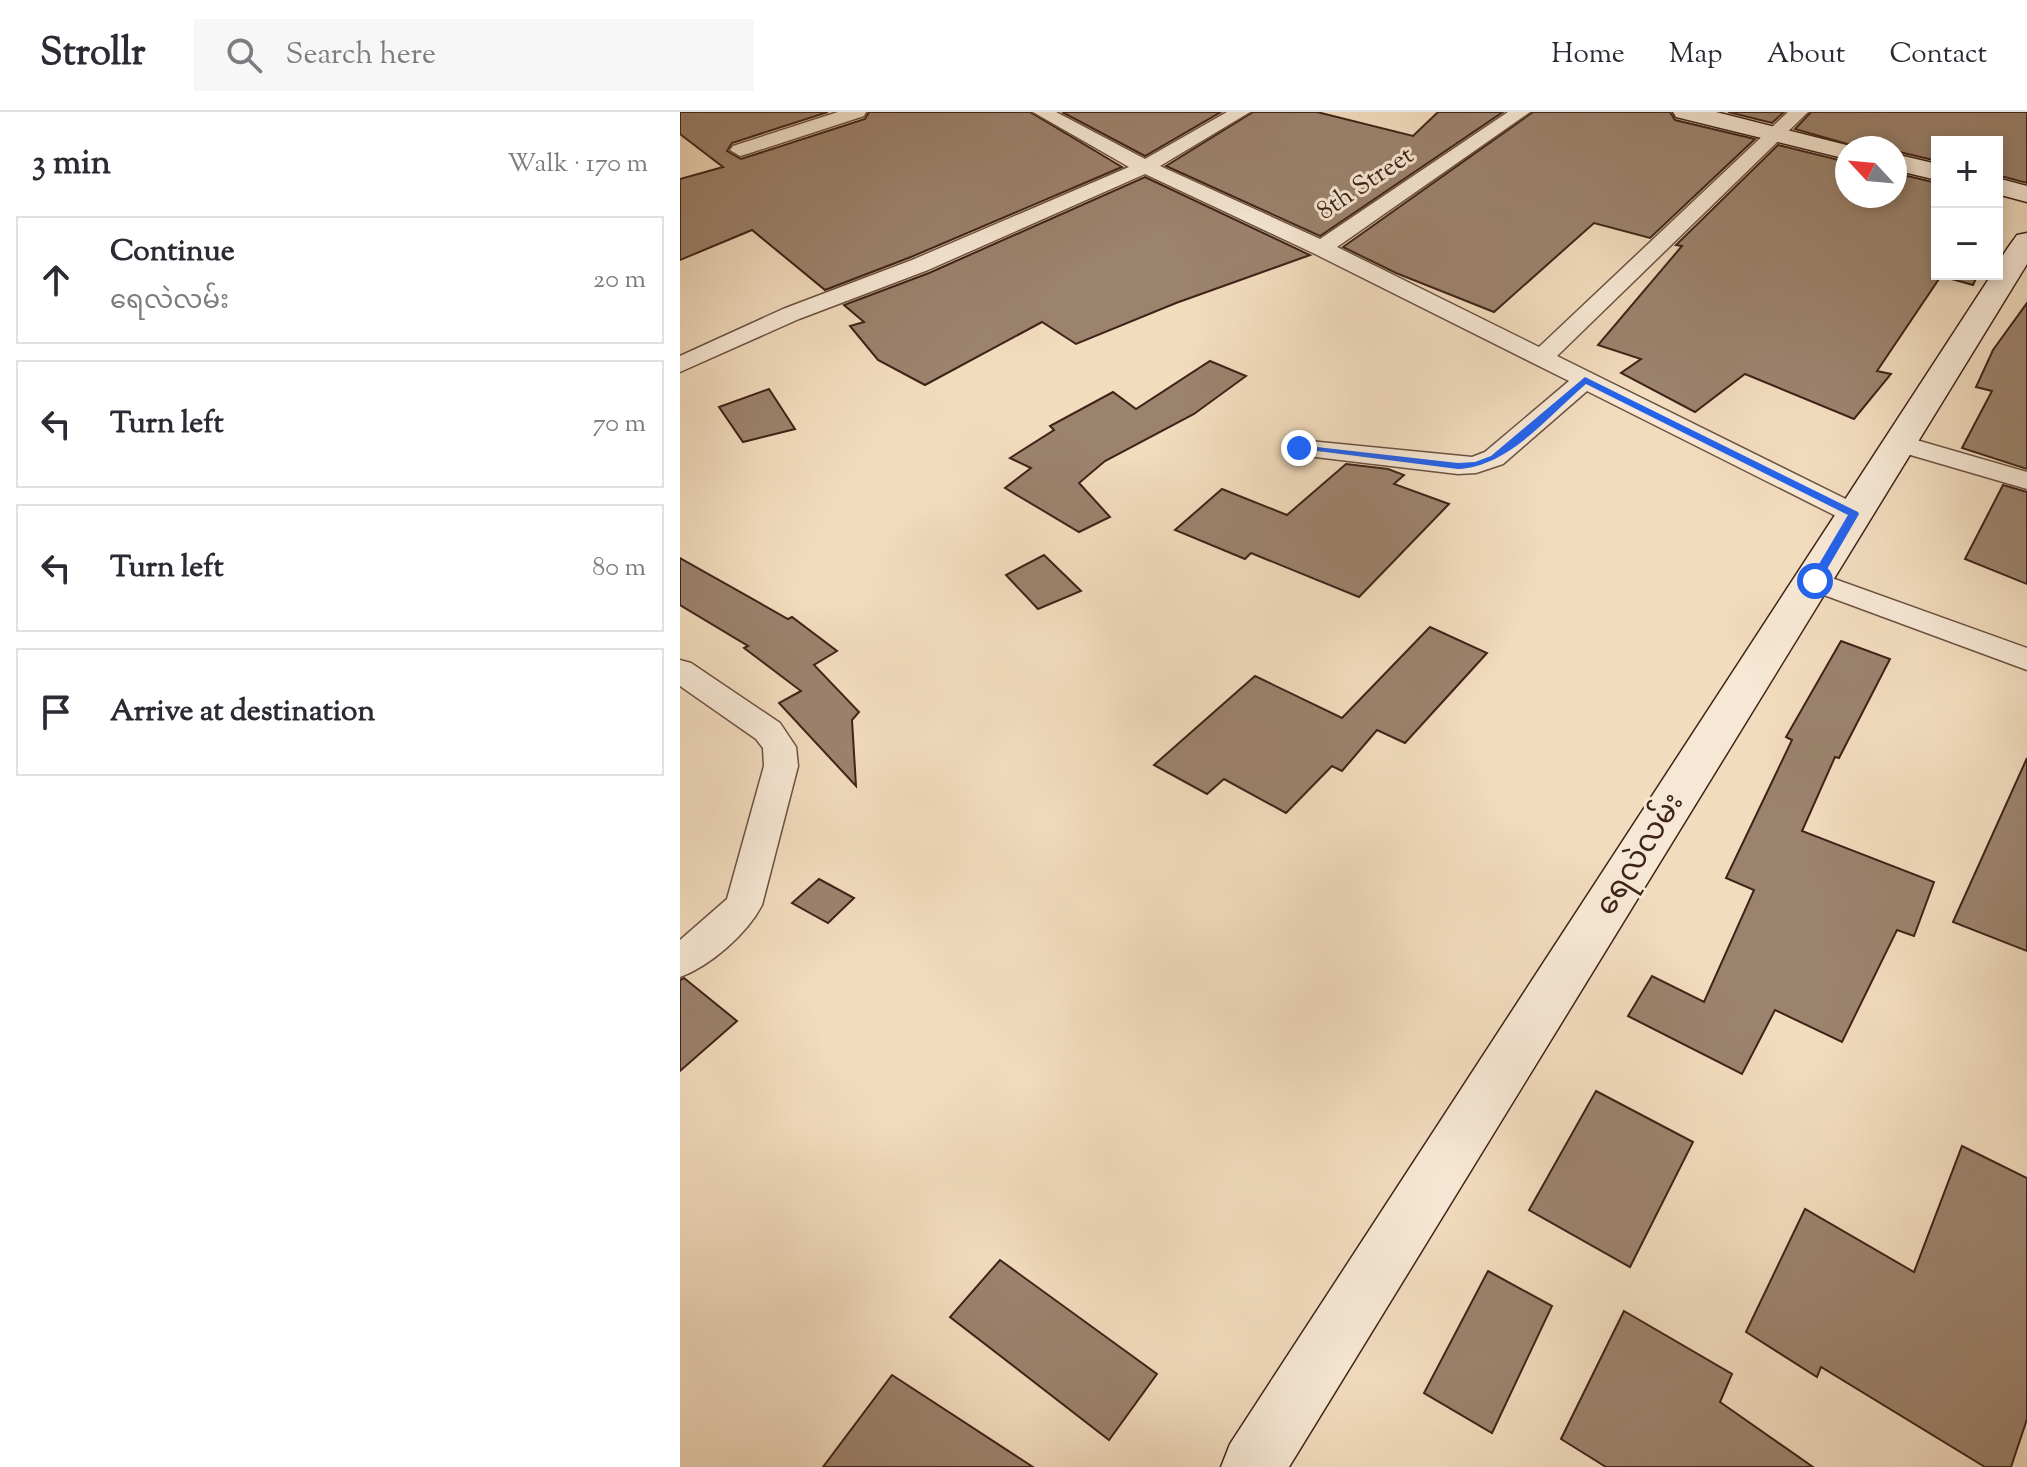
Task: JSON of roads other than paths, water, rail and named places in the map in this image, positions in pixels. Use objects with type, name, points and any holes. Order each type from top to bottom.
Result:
[{"type":"main road","points":[[1685,112],[1835,148]]},
{"type":"main road","points":[[1907,165],[1931,171]]},
{"type":"main road","points":[[2003,188],[2027,194]]},
{"type":"main road","name":"ရေလဲလမ်း","points":[[1253,1467],[2027,241]]},
{"type":"street","points":[[740,150],[857,112]]},
{"type":"street","points":[[1042,112],[1145,167],[1321,248],[1854,514]]},
{"type":"street","points":[[680,365],[791,314],[920,265],[1145,167],[1241,112]]},
{"type":"street","name":"8th Street","points":[[1321,248],[1521,112]]},
{"type":"street","points":[[1542,358],[1799,112]]},
{"type":"street","points":[[1299,448],[1458,466],[1476,465],[1494,458],[1585,380]]},
{"type":"street","points":[[1899,443],[2027,481]]},
{"type":"street","points":[[1815,581],[2027,659]]},
{"type":"street","points":[[680,671],[768,731],[779,747],[781,766],[744,905],[728,923],[680,961]]}]
